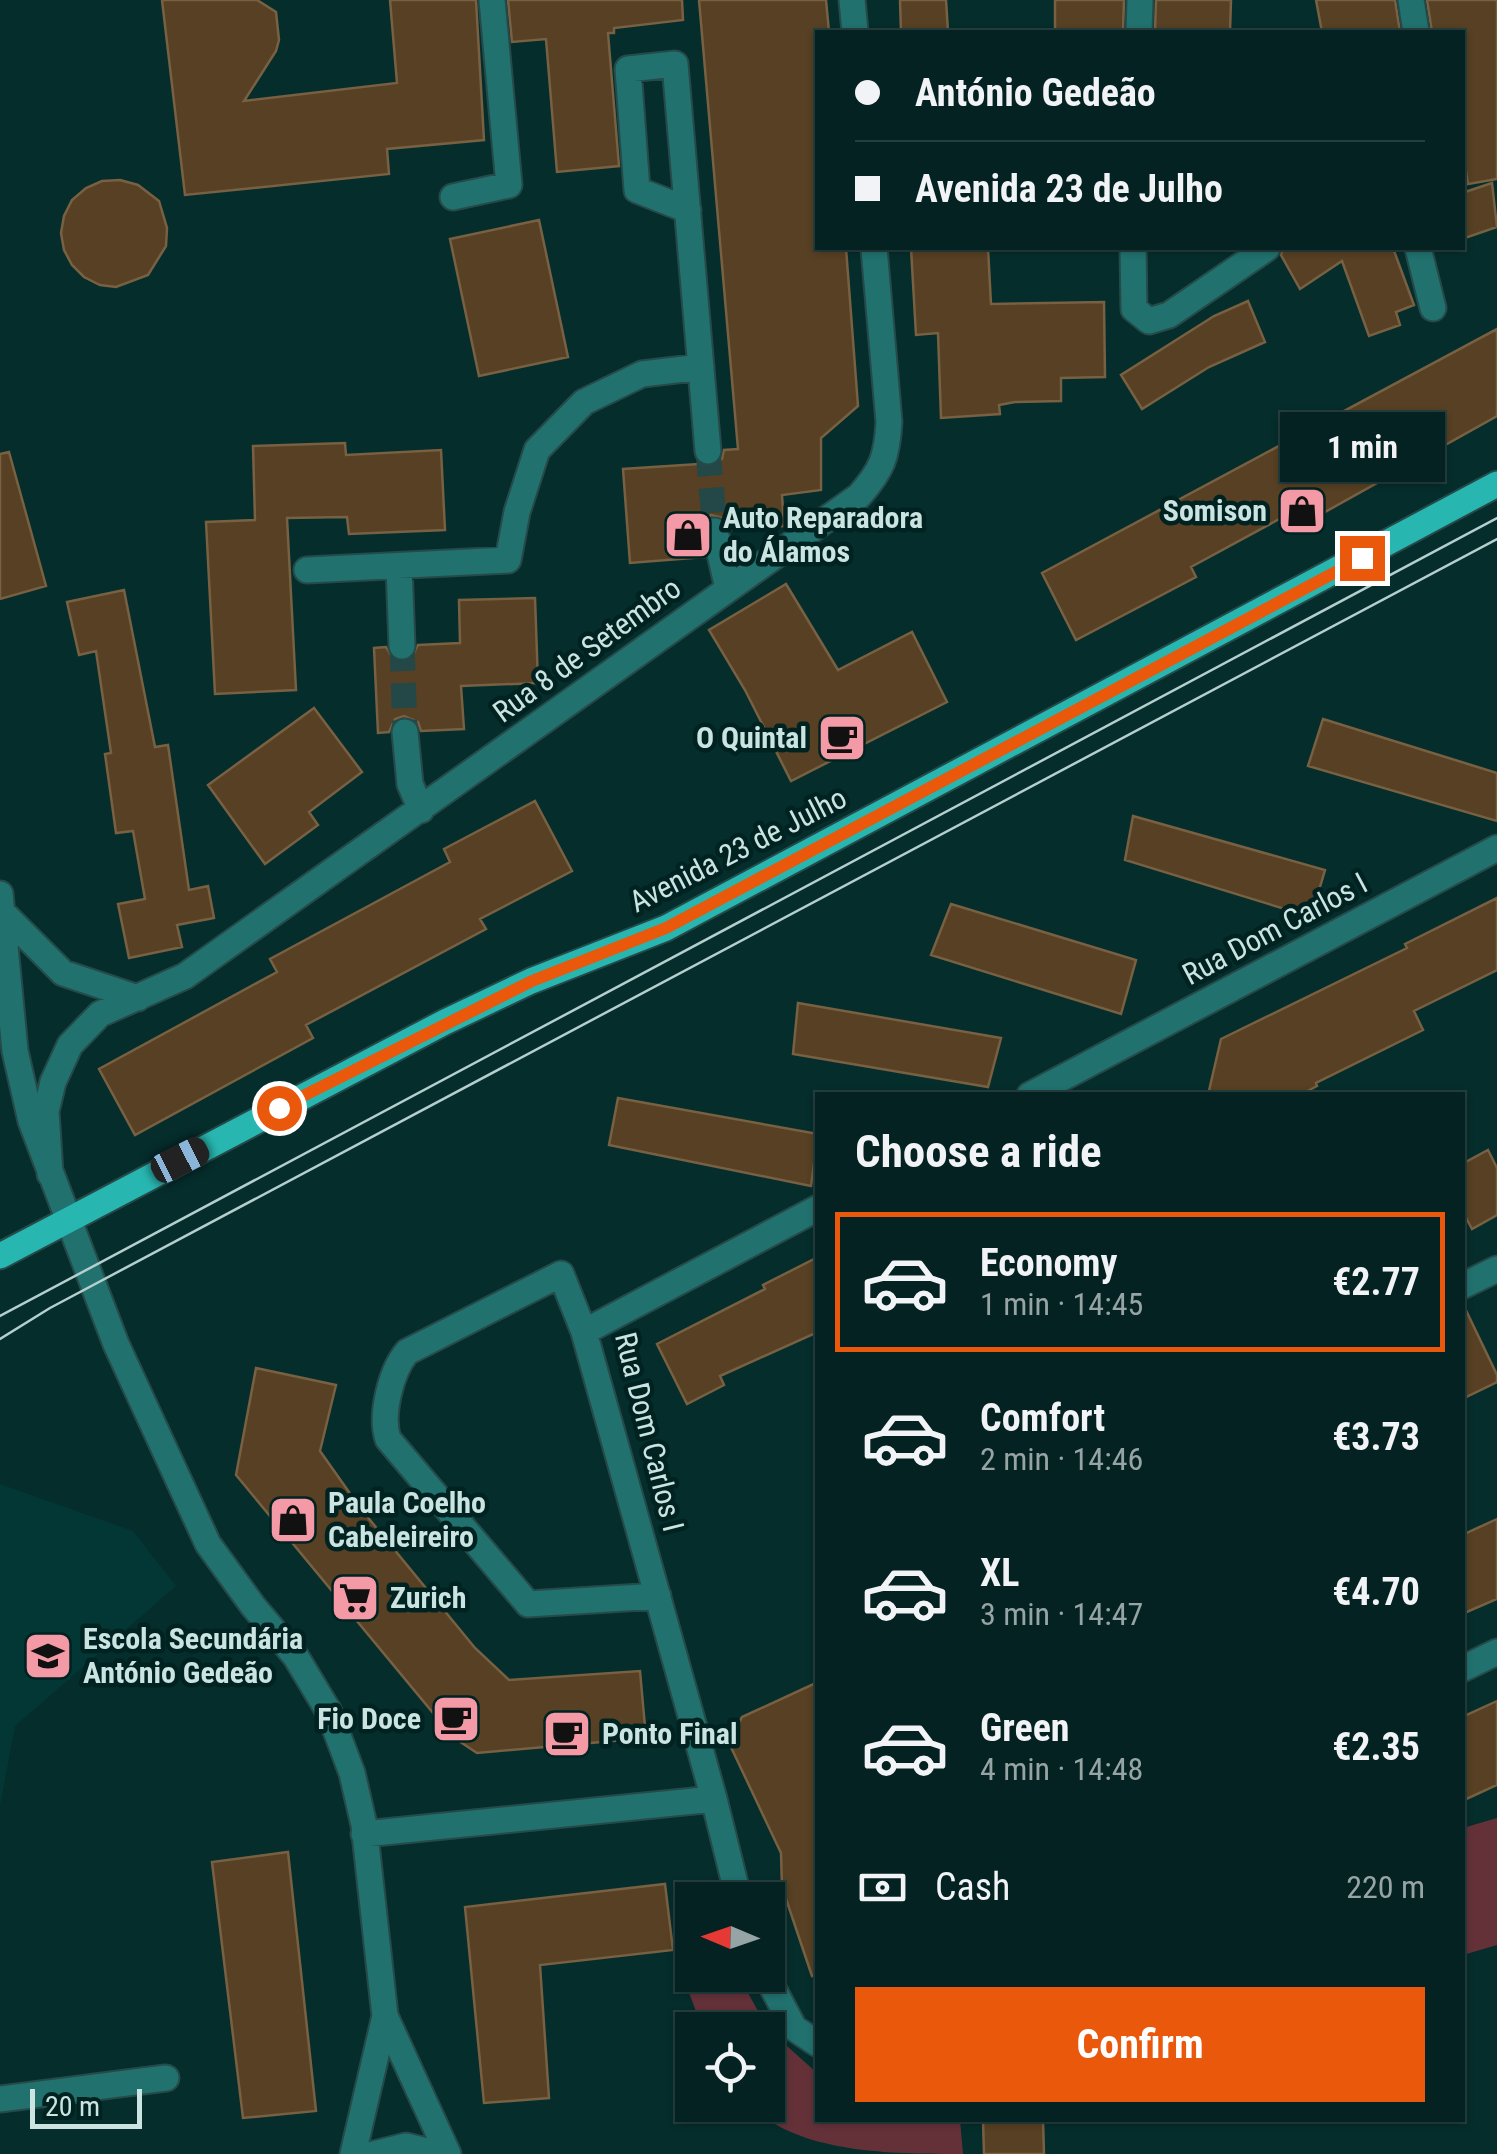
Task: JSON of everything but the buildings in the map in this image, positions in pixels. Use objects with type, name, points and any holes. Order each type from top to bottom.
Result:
[{"type":"main road","name":"Avenida 23 de Julho","points":[[0,1256],[445,1022],[532,981],[666,928],[1497,484]]},
{"type":"street","points":[[453,197],[508,184],[492,0]]},
{"type":"street","points":[[852,0],[855,30]]},
{"type":"street","points":[[1139,30],[1140,0]]},
{"type":"street","points":[[1411,0],[1416,30]]},
{"type":"street","points":[[688,210],[637,190],[628,69],[676,64],[708,452]]},
{"type":"street","name":"Rua 8 de Setembro","points":[[50,1174],[46,1111],[53,1082],[70,1045],[100,1014],[186,976],[860,496],[878,475],[888,450],[874,250]]},
{"type":"street","points":[[1132,250],[1134,309],[1149,322],[1169,315],[1264,250]]},
{"type":"street","points":[[1418,250],[1433,308]]},
{"type":"street","points":[[306,570],[508,560],[517,512],[537,450],[584,402],[642,374],[701,367]]},
{"type":"street","points":[[715,531],[728,589]]},
{"type":"street","points":[[399,566],[402,646]]},
{"type":"street","points":[[406,732],[410,784],[420,810]]},
{"type":"street","name":"Rua Dom Carlos I","points":[[1036,1092],[1497,848]]},
{"type":"street","points":[[1,904],[63,973],[138,998]]},
{"type":"street","points":[[1,904],[15,1051],[31,1121],[116,1344],[208,1544],[296,1657],[329,1712],[352,1773],[364,1834],[385,2016],[448,2154]]},
{"type":"street","name":"Rua Dom Carlos I","points":[[735,1882],[584,1332],[815,1210]]},
{"type":"street","points":[[1465,1285],[1497,1270]]},
{"type":"street","points":[[584,1332],[561,1274],[406,1352],[396,1368],[385,1420],[386,1434],[528,1604],[658,1596]]},
{"type":"street","points":[[1465,1668],[1497,1652]]},
{"type":"street","points":[[364,1834],[714,1799]]},
{"type":"street","points":[[775,1992],[794,2028],[815,2042]]},
{"type":"street","points":[[353,2154],[385,2016]]},
{"type":"street","points":[[0,2099],[166,2078]]},
{"type":"street","points":[[374,2154],[406,2146],[439,2154]]},
{"type":"shaded area","name":"Escola Secundária António Gedeão","points":[[0,1484],[133,1531],[176,1586],[15,1726],[0,1806]]},
{"type":"shaded area","points":[[1497,1818],[1497,1945],[1465,1954],[1465,1827]]},
{"type":"shaded area","points":[[689,1992],[747,1992],[759,2012],[696,2012]]},
{"type":"shaded area","points":[[785,2044],[815,2071],[815,2122],[960,2122],[963,2154],[848,2148],[794,2133],[772,2122],[785,2122]]},
{"type":"tunnel","points":[[708,451],[715,531]]},
{"type":"tunnel","points":[[402,646],[405,732]]},
{"type":"tram line","points":[[0,1316],[1497,518]]},
{"type":"tram line","points":[[0,1339],[50,1308],[1497,539]]},
{"type":"place","name":"Somison","points":[[1302,511]]},
{"type":"place","name":"Auto Reparadora do Álamos","points":[[688,535]]},
{"type":"place","name":"O Quintal","points":[[842,738]]},
{"type":"place","name":"Paula Coelho Cabeleireiro","points":[[293,1520]]},
{"type":"place","name":"Zurich","points":[[355,1598]]},
{"type":"place","name":"Escola Secundária António Gedeão","points":[[48,1656]]},
{"type":"place","name":"Fio Doce","points":[[456,1719]]},
{"type":"place","name":"Ponto Final","points":[[567,1734]]},
{"type":"route","points":[[279,1108],[532,981],[666,928],[1362,558]]}]
